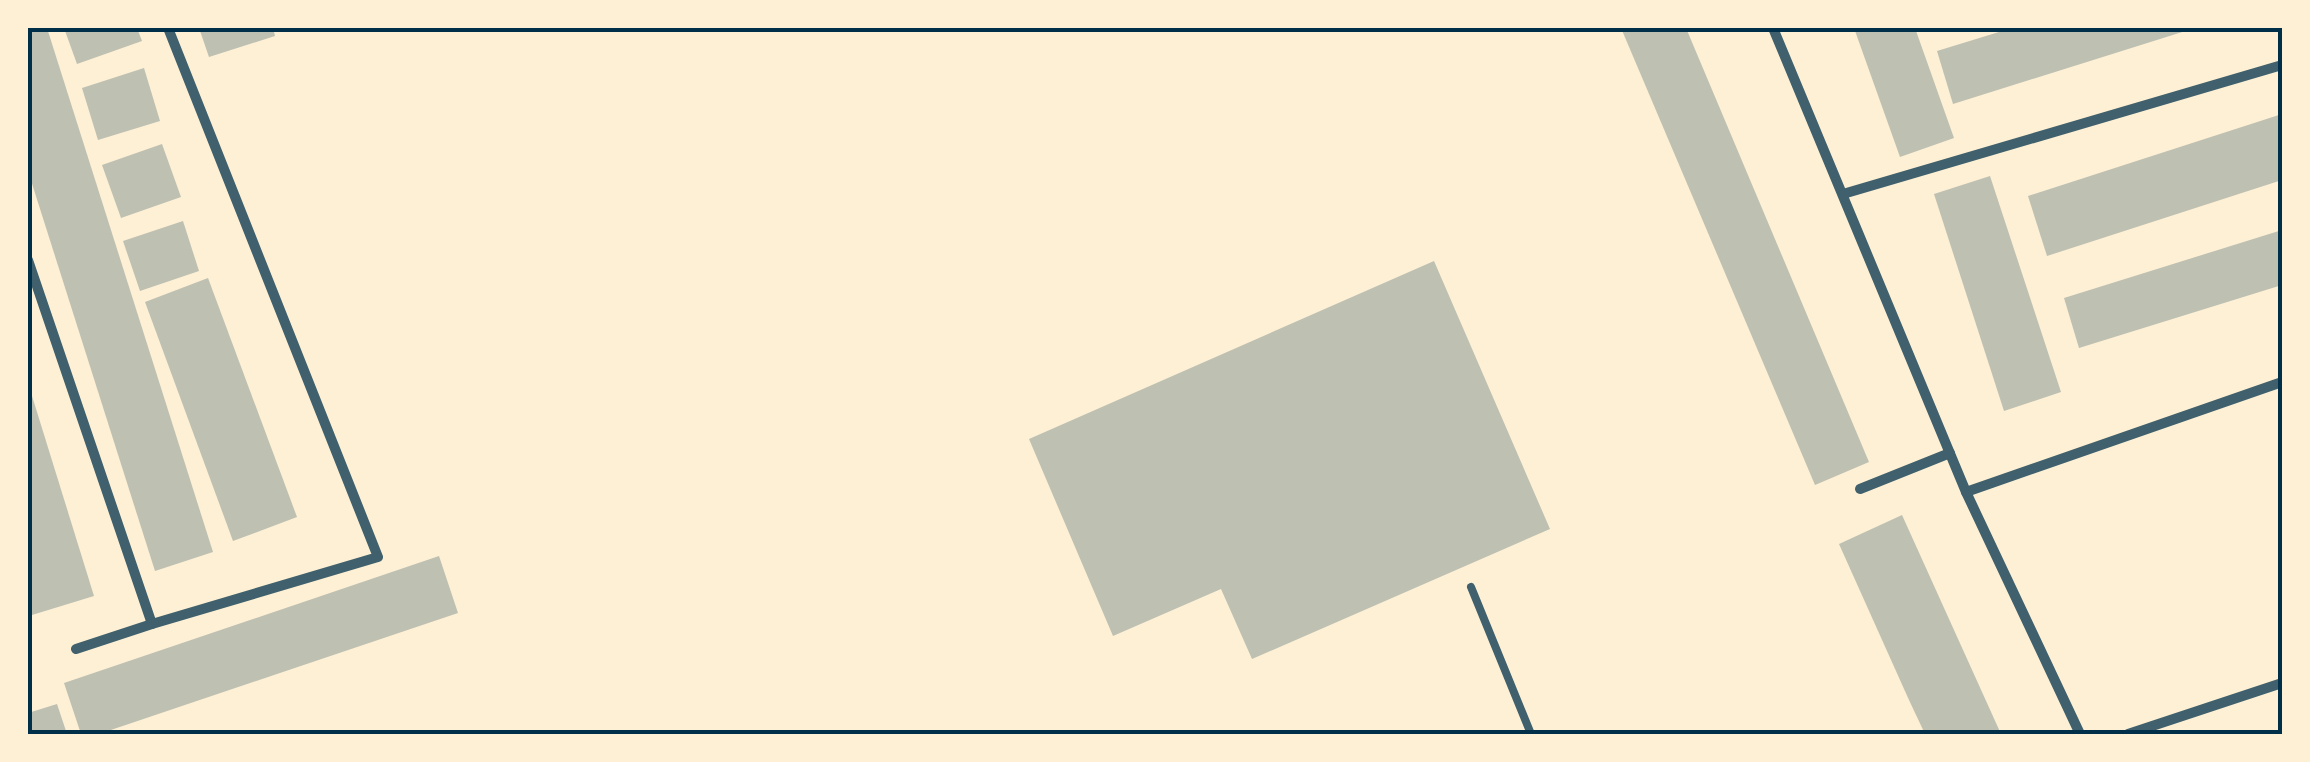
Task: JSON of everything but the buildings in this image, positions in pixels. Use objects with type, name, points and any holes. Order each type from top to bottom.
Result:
[{"type":"street","points":[[76,649],[378,557],[168,28]]},
{"type":"street","points":[[1773,28],[1966,492],[2080,734]]},
{"type":"street","points":[[1843,194],[2282,65]]},
{"type":"street","points":[[28,260],[152,624]]},
{"type":"street","points":[[1966,492],[2282,382]]},
{"type":"street","points":[[1860,489],[1950,453]]},
{"type":"street","points":[[2128,734],[2282,683]]},
{"type":"lane","points":[[1471,588],[1531,734]]}]
